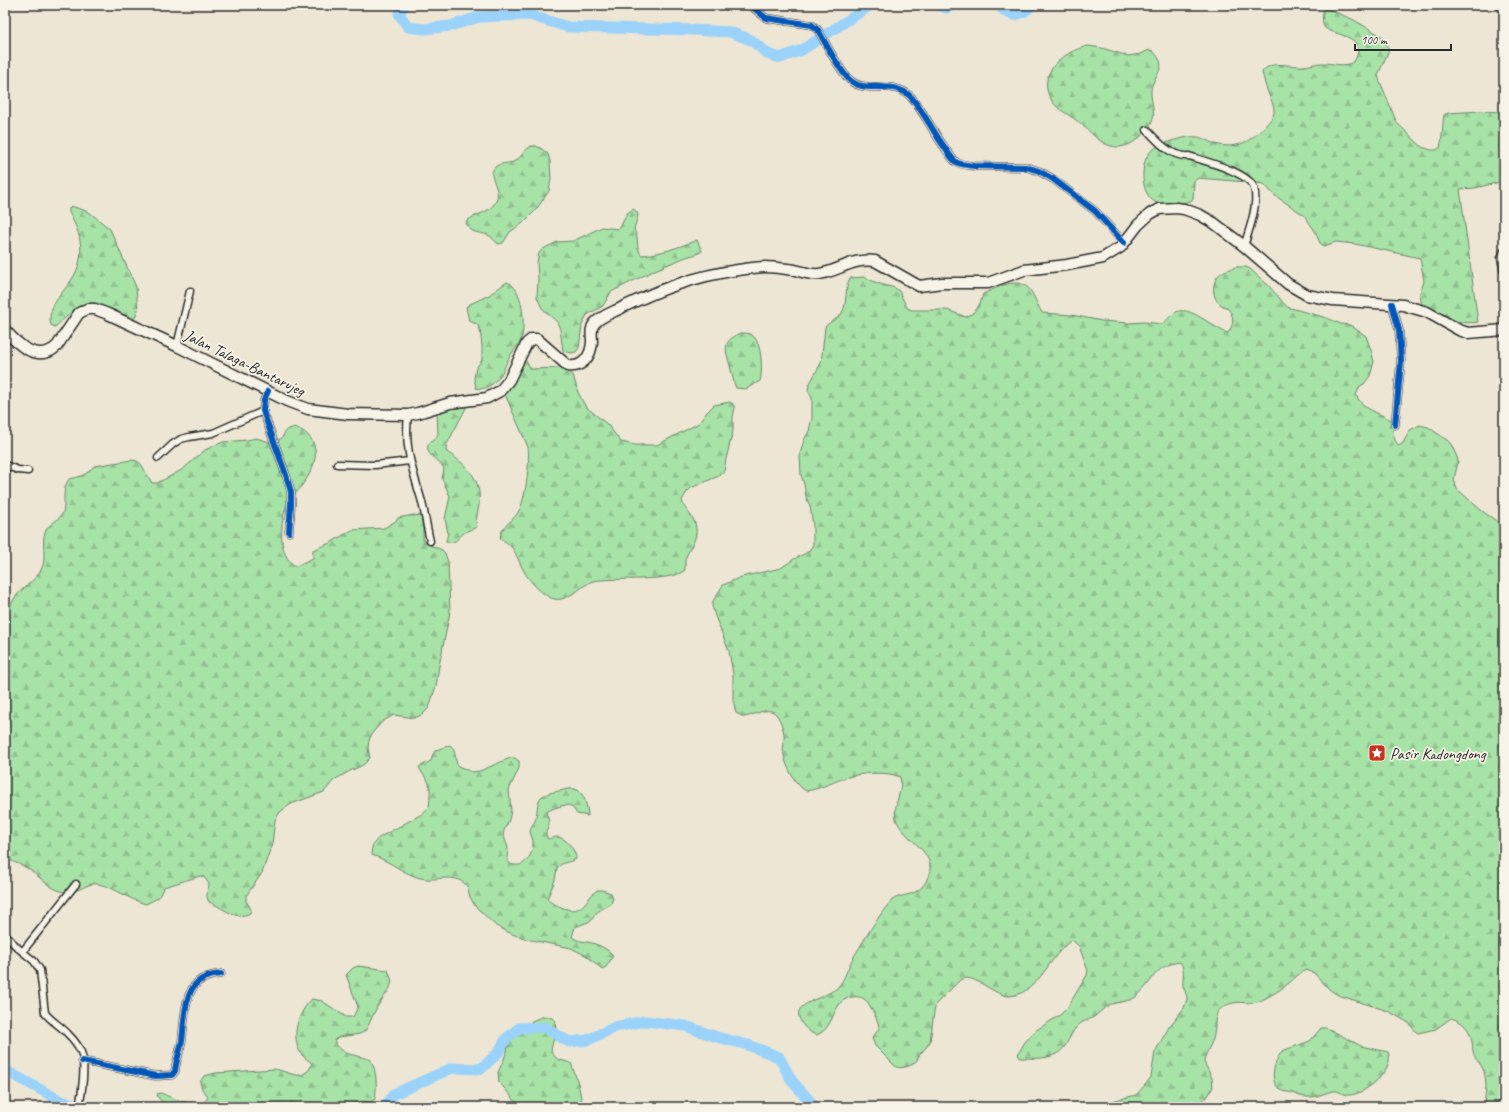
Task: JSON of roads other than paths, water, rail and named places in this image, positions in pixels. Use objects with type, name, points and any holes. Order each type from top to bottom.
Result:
[{"type":"main road","name":"Jalan Talaga-Bantarujeg","points":[[5,330],[21,347],[36,352],[53,350],[82,311],[95,310],[108,314],[177,346],[308,409],[348,414],[408,415],[450,403],[487,398],[500,391],[509,380],[527,342],[532,339],[537,339],[568,366],[578,365],[584,362],[589,354],[592,341],[592,329],[597,321],[678,283],[703,276],[729,271],[765,267],[818,274],[858,261],[868,260],[875,261],[919,286],[942,283],[988,282],[1024,270],[1067,265],[1103,258],[1112,254],[1124,243],[1138,225],[1150,214],[1160,209],[1176,208],[1184,209],[1200,215],[1214,223],[1244,246],[1288,284],[1307,295],[1332,300],[1403,305],[1427,312],[1458,330],[1468,333],[1504,330]]},
{"type":"street","points":[[750,5],[766,18],[812,25],[818,30],[851,82],[862,87],[873,86],[897,88],[906,92],[939,140],[957,162],[970,166],[1026,167],[1039,171],[1053,179],[1095,211],[1124,243]]},
{"type":"street","points":[[1147,130],[1167,149],[1237,173],[1251,183],[1254,188],[1254,213],[1244,246]]},
{"type":"street","points":[[1504,251],[1501,258],[1504,271]]},
{"type":"street","points":[[177,346],[190,290]]},
{"type":"street","points":[[1392,304],[1399,330],[1401,361],[1395,425]]},
{"type":"street","points":[[268,391],[264,400],[263,411],[291,492],[289,532]]},
{"type":"street","points":[[158,458],[173,444],[181,439],[213,433],[263,411]]},
{"type":"street","points":[[408,415],[406,431],[410,461],[422,504],[430,541]]},
{"type":"street","points":[[337,464],[375,465],[410,461]]},
{"type":"street","points":[[5,465],[18,470],[28,471]]},
{"type":"street","points":[[23,951],[76,884]]},
{"type":"street","points":[[5,935],[34,961],[40,970],[45,1013],[75,1042],[81,1052],[83,1089],[79,1107]]},
{"type":"street","points":[[82,1062],[156,1076],[172,1075],[175,1071],[188,1003],[193,987],[205,978],[212,975],[221,974]]},
{"type":"waterway","points":[[404,5],[399,14],[408,27],[424,29],[450,26],[479,17],[529,15],[568,27],[730,32],[751,40],[768,54],[780,58],[802,50],[871,5]]},
{"type":"waterway","points":[[938,5],[947,8],[953,5]]},
{"type":"waterway","points":[[999,5],[1004,11],[1015,15],[1024,12],[1033,5]]},
{"type":"waterway","points":[[385,1107],[394,1094],[452,1068],[481,1069],[498,1053],[506,1039],[519,1028],[544,1027],[569,1042],[588,1040],[615,1027],[645,1021],[685,1026],[717,1037],[748,1045],[779,1057],[792,1081],[815,1107]]},
{"type":"waterway","points":[[5,1070],[61,1101],[87,1107]]},
{"type":"place","name":"Pasir Kadongdong","points":[[1377,753]]}]
